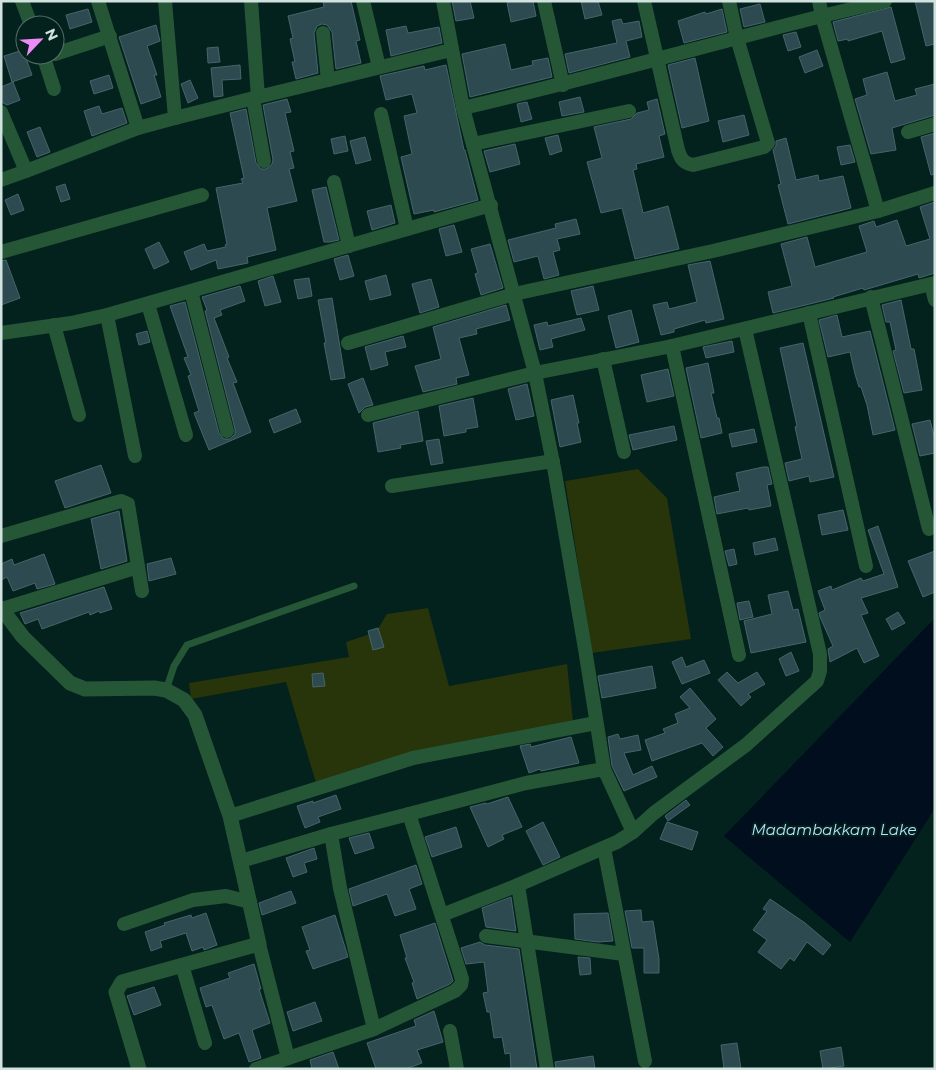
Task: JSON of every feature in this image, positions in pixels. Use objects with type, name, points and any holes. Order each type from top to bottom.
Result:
[{"type":"street","points":[[22,1],[27,15]]},
{"type":"street","points":[[98,1],[138,128]]},
{"type":"street","points":[[165,1],[175,118]]},
{"type":"street","points":[[251,1],[256,97],[264,161]]},
{"type":"street","points":[[363,1],[379,68]]},
{"type":"street","points":[[443,1],[463,108],[535,373],[553,461],[604,769],[633,832]]},
{"type":"street","points":[[544,1],[563,85]]},
{"type":"street","points":[[644,1],[678,150],[681,159],[693,165],[764,147],[768,143],[729,1]]},
{"type":"street","points":[[819,1],[878,211]]},
{"type":"street","points":[[463,108],[563,85],[885,1]]},
{"type":"street","points":[[323,33],[328,80]]},
{"type":"street","points":[[65,51],[110,36]]},
{"type":"street","points":[[1,180],[138,128],[256,97],[451,50]]},
{"type":"street","points":[[50,65],[54,89]]},
{"type":"street","points":[[474,144],[629,111]]},
{"type":"street","points":[[1,112],[26,171]]},
{"type":"street","points":[[381,114],[407,230]]},
{"type":"street","points":[[908,132],[935,124]]},
{"type":"street","points":[[334,182],[349,246]]},
{"type":"street","points":[[348,343],[514,294],[713,251],[878,211],[935,193]]},
{"type":"street","points":[[1,252],[202,195]]},
{"type":"street","points":[[1,333],[107,315],[491,206]]},
{"type":"street","points":[[368,415],[535,373],[672,346],[933,284],[935,300]]},
{"type":"street","points":[[191,291],[227,431]]},
{"type":"street","points":[[871,298],[929,530]]},
{"type":"street","points":[[148,304],[186,435]]},
{"type":"street","points":[[809,313],[866,566]]},
{"type":"street","points":[[107,315],[136,456]]},
{"type":"street","points":[[54,325],[80,415]]},
{"type":"street","points":[[442,915],[518,885],[617,842],[633,832],[654,813],[746,745],[818,681],[820,654],[745,329]]},
{"type":"street","points":[[672,346],[740,655]]},
{"type":"street","points":[[603,359],[624,452]]},
{"type":"street","points":[[392,486],[553,461]]},
{"type":"street","points":[[1,536],[121,501],[128,504],[142,591]]},
{"type":"street","points":[[138,567],[1,609],[23,637],[70,683],[85,689],[154,688],[166,690],[184,700],[195,715],[230,816],[259,944],[288,1058]]},
{"type":"street","points":[[230,816],[413,758],[596,723]]},
{"type":"street","points":[[241,861],[331,834],[526,783],[604,769]]},
{"type":"street","points":[[256,1069],[374,1030],[456,991],[461,985],[462,979],[409,814]]},
{"type":"street","points":[[331,834],[340,888],[374,1030]]},
{"type":"street","points":[[604,848],[645,1061]]},
{"type":"street","points":[[518,885],[547,1069]]},
{"type":"street","points":[[124,924],[194,900],[226,896],[250,902]]},
{"type":"street","points":[[486,936],[624,954]]},
{"type":"street","points":[[139,1069],[116,992],[122,982],[259,944]]},
{"type":"street","points":[[182,966],[205,1043]]},
{"type":"street","points":[[450,1031],[457,1069]]},
{"type":"lane","points":[[166,690],[174,666],[187,645],[354,586]]},
{"type":"green space","points":[[638,469],[667,498],[691,639],[592,653],[565,481]]},
{"type":"green space","points":[[428,608],[449,686],[567,664],[573,721],[316,783],[286,682],[191,699],[189,683],[349,657],[346,642],[376,632],[387,614]]},
{"type":"water","name":"Madambakkam Lake","points":[[935,618],[935,808],[850,942],[724,836]]},
{"type":"building","points":[[323,1],[351,1],[360,40],[356,41],[361,63],[336,69],[332,32],[327,25],[322,24],[317,26],[314,33],[318,73],[296,79],[292,62],[295,62],[290,39],[293,38],[288,16],[324,7]]},
{"type":"building","points":[[452,1],[470,1],[474,18],[456,21]]},
{"type":"building","points":[[513,1],[533,1],[536,16],[511,22],[507,3]]},
{"type":"building","points":[[581,1],[598,1],[602,15],[585,19]]},
{"type":"building","points":[[915,1],[935,1],[935,44],[926,46]]},
{"type":"building","points":[[760,4],[765,22],[744,27],[740,9]]},
{"type":"building","points":[[891,7],[905,59],[891,63],[882,31],[848,41],[848,39],[838,41],[833,22]]},
{"type":"building","points":[[88,9],[92,22],[70,29],[66,15]]},
{"type":"building","points":[[722,9],[727,32],[684,43],[678,21],[705,12],[706,14]]},
{"type":"building","points":[[621,19],[623,24],[639,21],[642,37],[626,41],[630,57],[569,73],[565,54],[617,43],[612,21]]},
{"type":"building","points":[[156,25],[160,41],[147,46],[157,75],[154,75],[161,97],[141,104],[119,37]]},
{"type":"building","points":[[406,26],[408,33],[439,27],[442,43],[391,56],[386,30]]},
{"type":"building","points":[[796,32],[801,47],[788,51],[783,35]]},
{"type":"building","points":[[505,44],[511,70],[533,65],[532,61],[548,58],[552,77],[470,97],[462,54]]},
{"type":"building","points":[[218,47],[220,62],[208,63],[207,48]]},
{"type":"building","points":[[817,50],[823,66],[805,73],[799,57]]},
{"type":"building","points":[[15,53],[15,65],[28,65],[32,75],[12,82],[4,56]]},
{"type":"building","points":[[695,58],[709,121],[682,128],[668,65]]},
{"type":"building","points":[[240,65],[241,79],[222,80],[223,96],[214,97],[211,68]]},
{"type":"building","points":[[446,65],[464,150],[478,200],[434,212],[434,210],[414,214],[401,157],[412,154],[404,116],[417,113],[412,94],[386,100],[380,76],[424,66],[425,70]]},
{"type":"building","points":[[887,72],[895,101],[917,95],[915,89],[935,84],[935,115],[892,128],[896,150],[871,154],[855,99],[867,95],[863,79]]},
{"type":"building","points":[[109,75],[113,88],[94,94],[90,81]]},
{"type":"building","points":[[190,80],[198,98],[188,103],[181,84]]},
{"type":"building","points":[[13,82],[20,100],[7,105],[1,100],[1,87]]},
{"type":"building","points":[[580,97],[584,112],[562,116],[559,102]]},
{"type":"building","points":[[287,99],[291,112],[285,113],[294,151],[290,152],[294,168],[289,169],[297,201],[267,208],[276,250],[247,257],[248,263],[218,269],[216,260],[191,270],[184,252],[204,244],[207,251],[226,247],[225,245],[227,244],[216,188],[243,183],[241,179],[244,178],[230,113],[246,109],[256,163],[261,169],[266,169],[272,164],[273,160],[263,105]]},
{"type":"building","points":[[657,99],[665,134],[659,136],[664,157],[636,164],[637,169],[633,170],[643,213],[668,206],[679,249],[635,259],[622,208],[601,213],[587,162],[602,158],[594,127],[631,119],[637,113],[649,110],[647,102]]},
{"type":"building","points":[[527,102],[532,119],[521,122],[517,104]]},
{"type":"building","points":[[99,106],[102,114],[122,108],[127,123],[92,136],[84,111]]},
{"type":"building","points":[[744,115],[749,135],[723,142],[718,121]]},
{"type":"building","points":[[40,127],[50,152],[37,157],[27,132]]},
{"type":"building","points":[[935,133],[935,174],[931,175],[921,137]]},
{"type":"building","points":[[558,135],[562,151],[550,155],[545,138]]},
{"type":"building","points":[[345,136],[348,151],[334,154],[331,139]]},
{"type":"building","points":[[365,137],[371,160],[356,164],[350,141]]},
{"type":"building","points":[[786,138],[796,180],[818,175],[819,181],[843,176],[851,208],[788,224],[778,185],[781,184],[773,150],[776,146],[776,141]]},
{"type":"building","points":[[515,144],[520,164],[490,172],[484,151]]},
{"type":"building","points":[[850,145],[855,162],[841,165],[837,147]]},
{"type":"building","points":[[65,184],[70,199],[61,202],[56,187]]},
{"type":"building","points":[[326,187],[339,240],[330,242],[324,242],[312,190]]},
{"type":"building","points":[[18,194],[24,210],[11,215],[5,200]]},
{"type":"building","points":[[935,202],[935,273],[919,278],[918,274],[773,313],[768,292],[792,286],[781,244],[807,237],[815,267],[867,252],[859,226],[874,221],[876,227],[897,220],[906,246],[930,239],[920,207]]},
{"type":"building","points":[[391,205],[395,223],[372,230],[367,211]]},
{"type":"building","points":[[576,219],[580,234],[557,239],[560,250],[553,252],[559,275],[544,279],[538,256],[514,262],[508,240],[556,228],[555,224]]},
{"type":"building","points":[[454,225],[462,252],[446,256],[439,229]]},
{"type":"building","points":[[159,242],[169,262],[154,269],[145,249]]},
{"type":"building","points":[[490,244],[503,288],[481,295],[475,274],[478,273],[471,249]]},
{"type":"building","points":[[348,255],[354,276],[340,280],[334,259]]},
{"type":"building","points":[[6,260],[20,298],[1,305],[1,261]]},
{"type":"building","points":[[710,261],[724,319],[706,323],[705,320],[661,335],[653,305],[667,302],[669,309],[697,302],[688,265]]},
{"type":"building","points":[[386,275],[391,295],[370,300],[365,281]]},
{"type":"building","points":[[273,276],[281,302],[265,306],[258,281]]},
{"type":"building","points":[[309,278],[312,296],[298,299],[294,280]]},
{"type":"building","points":[[431,279],[439,307],[420,313],[412,284]]},
{"type":"building","points":[[240,286],[245,301],[220,310],[222,315],[214,318],[229,357],[227,358],[237,382],[233,383],[251,432],[209,450],[194,413],[199,411],[188,376],[191,375],[184,358],[188,357],[170,306],[185,302],[219,433],[224,439],[230,439],[235,434],[235,429],[205,311],[207,310],[202,297]]},
{"type":"building","points":[[593,286],[599,310],[577,315],[571,291]]},
{"type":"building","points":[[332,298],[345,378],[331,380],[318,300]]},
{"type":"building","points":[[901,300],[911,349],[914,349],[922,390],[904,393],[893,351],[896,350],[890,322],[886,322],[882,305]]},
{"type":"building","points":[[506,305],[510,320],[476,329],[477,334],[459,338],[469,375],[456,378],[457,384],[423,392],[415,366],[441,359],[433,327]]},
{"type":"building","points":[[631,310],[639,342],[616,348],[608,316]]},
{"type":"building","points":[[837,315],[842,337],[870,331],[895,430],[873,435],[867,405],[861,387],[859,387],[850,352],[828,357],[819,320]]},
{"type":"building","points":[[581,318],[585,330],[551,339],[553,347],[540,350],[534,325],[547,322],[548,326]]},
{"type":"building","points":[[147,331],[150,342],[139,345],[136,334]]},
{"type":"building","points":[[403,336],[406,347],[385,352],[388,365],[371,370],[365,347]]},
{"type":"building","points":[[732,341],[734,352],[706,358],[703,347]]},
{"type":"building","points":[[803,343],[834,477],[810,482],[809,476],[789,481],[785,463],[802,459],[795,427],[797,426],[780,348]]},
{"type":"building","points":[[708,363],[714,393],[711,393],[722,433],[701,438],[686,368]]},
{"type":"building","points":[[668,369],[674,396],[647,402],[641,375]]},
{"type":"building","points":[[363,378],[373,405],[365,407],[359,413],[348,384]]},
{"type":"building","points":[[527,384],[534,416],[516,420],[508,389]]},
{"type":"building","points":[[573,395],[581,442],[560,447],[551,400]]},
{"type":"building","points":[[473,398],[478,427],[466,429],[466,432],[444,436],[439,406]]},
{"type":"building","points":[[296,409],[301,422],[274,433],[269,420]]},
{"type":"building","points":[[418,411],[423,441],[400,445],[401,448],[378,452],[373,423]]},
{"type":"building","points":[[930,420],[935,440],[935,453],[920,456],[912,424]]},
{"type":"building","points":[[674,426],[677,440],[633,450],[629,435]]},
{"type":"building","points":[[754,429],[757,442],[732,447],[729,434]]},
{"type":"building","points":[[439,439],[443,463],[431,465],[426,441]]},
{"type":"building","points":[[101,465],[111,493],[65,508],[55,481]]},
{"type":"building","points":[[768,467],[772,484],[767,485],[771,506],[717,514],[714,497],[740,491],[736,473]]},
{"type":"building","points":[[843,510],[848,530],[822,535],[818,515]]},
{"type":"building","points":[[119,511],[127,561],[101,569],[91,519]]},
{"type":"building","points":[[878,526],[898,587],[861,598],[868,613],[861,615],[879,656],[864,663],[857,648],[830,662],[828,649],[833,646],[820,617],[819,613],[825,610],[818,591],[831,586],[832,590],[861,578],[863,581],[884,574],[868,530]]},
{"type":"building","points":[[775,538],[778,550],[755,555],[753,543]]},
{"type":"building","points":[[734,549],[737,564],[729,566],[725,551]]},
{"type":"building","points":[[935,551],[935,592],[923,597],[908,561]]},
{"type":"building","points":[[44,554],[55,584],[37,589],[35,583],[13,591],[7,577],[1,580],[1,564],[12,559],[14,565]]},
{"type":"building","points":[[171,558],[176,574],[149,581],[147,564]]},
{"type":"building","points":[[104,587],[112,609],[100,613],[99,611],[90,615],[89,612],[42,629],[38,619],[25,624],[20,613]]},
{"type":"building","points":[[788,591],[793,610],[798,609],[806,642],[751,653],[744,621],[772,614],[768,595]]},
{"type":"building","points":[[749,601],[753,617],[740,620],[737,603]]},
{"type":"building","points":[[898,612],[905,623],[892,630],[886,619]]},
{"type":"building","points":[[378,628],[384,647],[373,650],[368,631]]},
{"type":"building","points":[[791,652],[799,671],[786,676],[779,659]]},
{"type":"building","points":[[682,657],[686,667],[704,660],[710,673],[682,684],[672,662]]},
{"type":"building","points":[[652,666],[656,688],[602,698],[598,676]]},
{"type":"building","points":[[727,672],[738,683],[757,672],[765,684],[748,694],[751,697],[741,706],[718,680]]},
{"type":"building","points":[[323,673],[325,686],[313,687],[312,674]]},
{"type":"building","points":[[690,688],[716,719],[706,728],[723,747],[713,756],[702,743],[652,761],[645,740],[665,733],[663,729],[678,723],[675,714],[690,708],[680,697]]},
{"type":"building","points":[[618,734],[620,739],[638,735],[641,750],[624,753],[633,775],[652,766],[657,777],[624,791],[612,766],[608,737]]},
{"type":"building","points":[[571,737],[579,763],[541,771],[540,769],[529,773],[520,746],[530,744],[531,747]]},
{"type":"building","points":[[336,795],[341,809],[318,817],[320,822],[305,828],[297,806]]},
{"type":"building","points":[[508,797],[522,827],[502,835],[504,839],[488,847],[470,807]]},
{"type":"building","points":[[686,800],[690,805],[668,821],[665,816]]},
{"type":"building","points":[[543,822],[560,857],[543,865],[526,831]]},
{"type":"building","points":[[667,822],[698,832],[692,850],[660,839]]},
{"type":"building","points":[[456,827],[462,847],[432,857],[425,837]]},
{"type":"building","points":[[369,833],[374,848],[355,854],[349,838]]},
{"type":"building","points":[[314,848],[317,859],[304,863],[307,872],[293,877],[286,858]]},
{"type":"building","points":[[416,865],[422,884],[409,889],[416,909],[395,916],[387,894],[353,906],[349,889]]},
{"type":"building","points":[[291,891],[296,903],[262,915],[259,903]]},
{"type":"building","points":[[511,897],[516,931],[486,927],[482,908]]},
{"type":"building","points":[[770,899],[805,923],[831,945],[823,955],[807,942],[794,961],[790,958],[781,969],[758,952],[767,940],[753,930],[767,911],[763,909]]},
{"type":"building","points":[[641,910],[642,922],[653,921],[659,959],[659,973],[644,973],[644,948],[632,948],[625,911]]},
{"type":"building","points":[[206,913],[217,945],[204,950],[203,947],[192,951],[186,933],[160,941],[162,947],[151,951],[145,932],[165,925],[164,923],[191,915],[192,918]]},
{"type":"building","points":[[608,913],[613,941],[598,942],[575,939],[574,914]]},
{"type":"building","points":[[335,915],[348,957],[313,969],[306,951],[310,950],[302,927]]},
{"type":"building","points":[[435,923],[453,981],[417,999],[400,935]]},
{"type":"building","points":[[480,942],[485,945],[519,949],[537,1069],[511,1069],[510,1053],[505,1054],[502,1037],[494,1038],[490,1012],[487,1012],[483,993],[488,992],[484,962],[466,964],[461,948]]},
{"type":"building","points":[[578,957],[590,958],[591,974],[580,975]]},
{"type":"building","points":[[254,964],[261,989],[259,989],[270,1023],[252,1030],[261,1058],[249,1062],[239,1033],[224,1039],[212,1005],[206,1007],[200,988],[230,978],[228,973]]},
{"type":"building","points":[[154,987],[161,1005],[134,1015],[127,996]]},
{"type":"building","points":[[315,1002],[322,1021],[293,1031],[287,1012]]},
{"type":"building","points":[[434,1011],[443,1042],[417,1050],[422,1063],[406,1069],[376,1069],[367,1043],[416,1026],[414,1020]]},
{"type":"building","points":[[737,1043],[741,1069],[724,1069],[721,1045]]},
{"type":"building","points":[[841,1047],[844,1066],[823,1069],[820,1051]]},
{"type":"building","points":[[333,1052],[339,1069],[312,1069],[310,1060]]},
{"type":"building","points":[[593,1056],[595,1069],[556,1069],[555,1062]]}]
